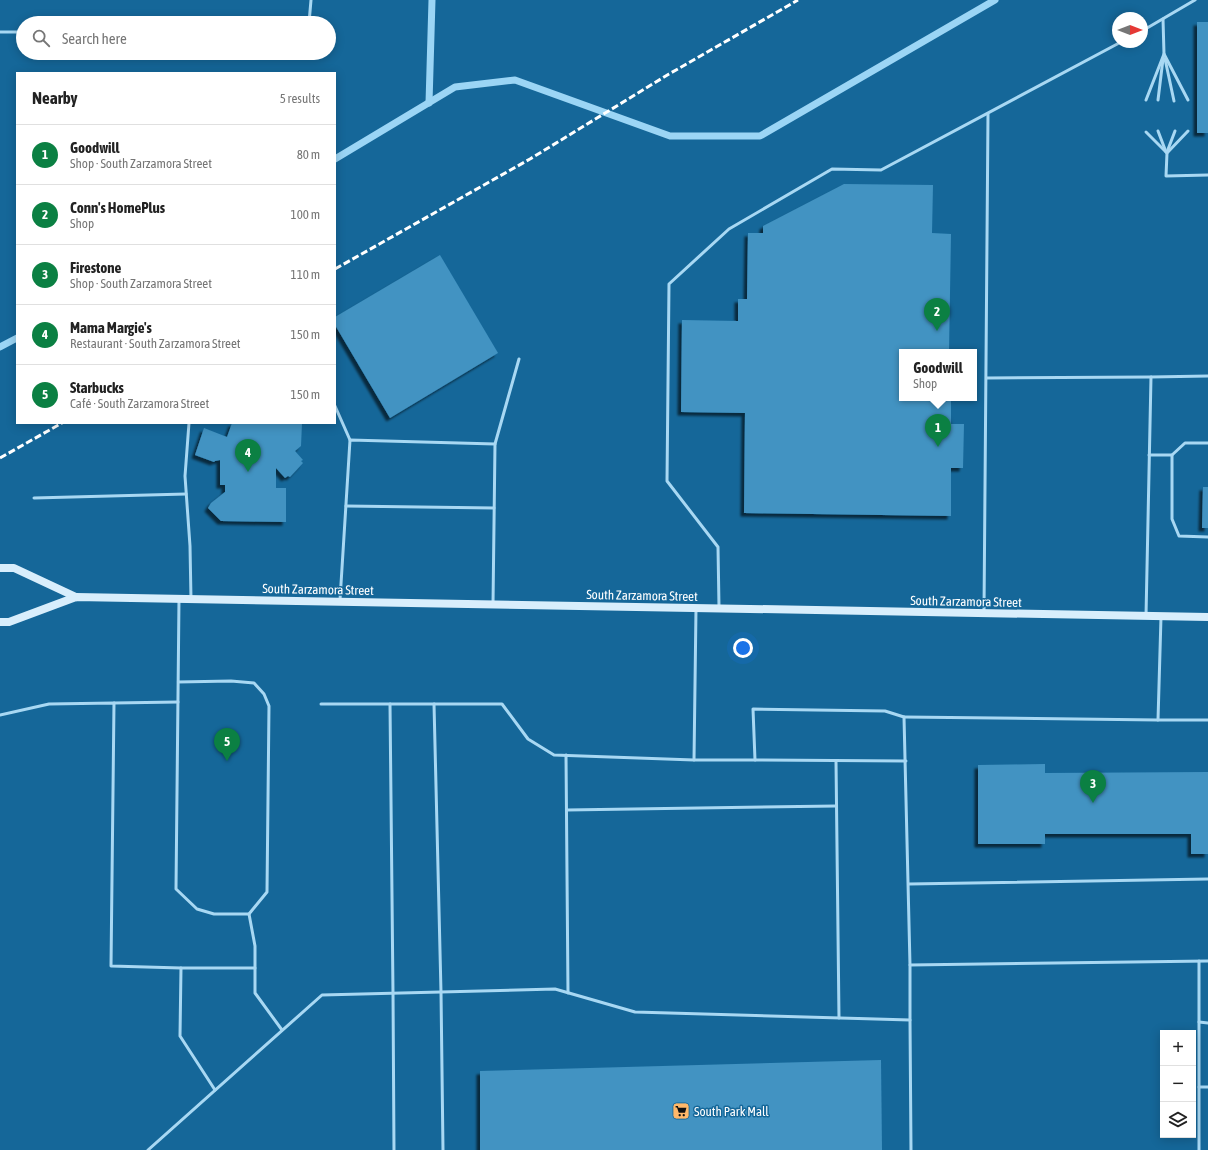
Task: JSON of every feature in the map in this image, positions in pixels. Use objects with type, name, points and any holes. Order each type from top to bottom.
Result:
[{"type":"main road","name":"South Zarzamora Street","points":[[0,568],[14,568],[76,597]]},
{"type":"main road","name":"South Zarzamora Street","points":[[0,622],[9,622],[76,597],[1208,618]]},
{"type":"lane","points":[[310,16],[311,0]]},
{"type":"lane","points":[[1148,28],[1195,0]]},
{"type":"lane","points":[[1158,100],[1164,54],[1163,19]]},
{"type":"lane","points":[[0,32],[16,32]]},
{"type":"lane","points":[[719,609],[718,547],[666,481],[669,284],[729,229],[832,169],[881,170],[1112,47]]},
{"type":"lane","points":[[1146,100],[1164,54]]},
{"type":"lane","points":[[1164,54],[1188,100]]},
{"type":"lane","points":[[1164,54],[1174,101]]},
{"type":"lane","points":[[984,614],[988,114]]},
{"type":"lane","points":[[1158,131],[1166,153],[1166,176],[1208,175]]},
{"type":"lane","points":[[1166,153],[1175,131]]},
{"type":"lane","points":[[1166,153],[1188,131]]},
{"type":"lane","points":[[1146,132],[1166,153]]},
{"type":"lane","points":[[493,605],[495,444],[519,359]]},
{"type":"lane","points":[[987,378],[1208,376]]},
{"type":"lane","points":[[1146,616],[1151,377]]},
{"type":"lane","points":[[336,408],[350,440],[340,602]]},
{"type":"lane","points":[[189,424],[185,476],[190,546],[191,599]]},
{"type":"lane","points":[[350,440],[495,444]]},
{"type":"lane","points":[[1149,455],[1172,455],[1185,443],[1208,444]]},
{"type":"lane","points":[[1172,455],[1172,519],[1179,536],[1208,537]]},
{"type":"lane","points":[[34,498],[186,494]]},
{"type":"lane","points":[[346,506],[494,508]]},
{"type":"lane","points":[[179,599],[176,889],[198,909],[214,914],[249,914]]},
{"type":"lane","points":[[694,760],[696,608]]},
{"type":"lane","points":[[1158,720],[1161,617]]},
{"type":"lane","points":[[178,682],[231,681],[254,683],[264,694],[269,706],[267,892],[249,914],[255,946],[255,993],[282,1030]]},
{"type":"lane","points":[[0,715],[49,704],[178,702]]},
{"type":"lane","points":[[114,703],[111,966],[255,968]]},
{"type":"lane","points":[[321,704],[502,704],[528,739],[554,755],[694,760],[906,761]]},
{"type":"lane","points":[[390,704],[394,993],[394,1150]]},
{"type":"lane","points":[[434,704],[443,1150]]},
{"type":"lane","points":[[755,760],[753,708],[885,711],[904,717],[1208,720]]},
{"type":"lane","points":[[904,717],[909,884],[911,1150]]},
{"type":"lane","points":[[566,755],[568,992]]},
{"type":"lane","points":[[836,761],[839,1018]]},
{"type":"lane","points":[[567,810],[836,806]]},
{"type":"lane","points":[[909,884],[1208,879]]},
{"type":"lane","points":[[1199,961],[1199,1150]]},
{"type":"lane","points":[[910,965],[1208,961]]},
{"type":"lane","points":[[181,968],[180,1036],[215,1090]]},
{"type":"lane","points":[[148,1150],[322,995],[555,989],[635,1012],[910,1020]]},
{"type":"lane","points":[[1199,1022],[1208,1023]]},
{"type":"lane","points":[[1199,1087],[1208,1087]]},
{"type":"building","points":[[1197,22],[1208,22],[1208,133],[1197,133]]},
{"type":"building","points":[[844,184],[933,185],[932,233],[951,234],[949,349],[899,349],[899,401],[951,401],[951,424],[964,424],[963,468],[951,468],[951,516],[744,513],[745,413],[681,412],[682,320],[738,321],[738,299],[747,299],[748,233],[763,233],[763,226]]},
{"type":"building","points":[[440,255],[498,353],[390,418],[336,327],[336,316]]},
{"type":"building","points":[[232,424],[302,424],[301,446],[295,451],[303,460],[301,461],[303,463],[290,477],[288,476],[285,478],[276,468],[276,488],[286,488],[286,522],[221,521],[208,508],[211,503],[225,492],[225,485],[220,485],[220,460],[214,462],[195,455],[204,428],[227,437]]},
{"type":"building","points":[[1203,487],[1208,487],[1208,528],[1202,528]]},
{"type":"building","points":[[1045,764],[1045,773],[1208,772],[1208,854],[1191,854],[1191,834],[1045,834],[1045,844],[978,844],[978,765]]},
{"type":"building","name":"South Park Mall","points":[[881,1060],[882,1150],[480,1150],[480,1071]]},
{"type":"waterway","points":[[429,103],[432,0]]},
{"type":"waterway","points":[[336,158],[455,87],[515,80],[670,136],[760,136],[995,0]]},
{"type":"waterway","points":[[0,347],[16,339]]},
{"type":"railway","points":[[336,268],[530,159],[669,74],[798,0]]},
{"type":"railway","points":[[0,458],[60,424]]},
{"type":"place","name":"Conn's HomePlus","points":[[937,331]]},
{"type":"place","name":"Goodwill","points":[[938,447]]},
{"type":"place","name":"Mama Margie's","points":[[248,472]]},
{"type":"place","name":"Starbucks","points":[[227,761]]},
{"type":"place","name":"Firestone","points":[[1093,803]]},
{"type":"place","name":"South Park Mall","points":[[681,1111]]}]
